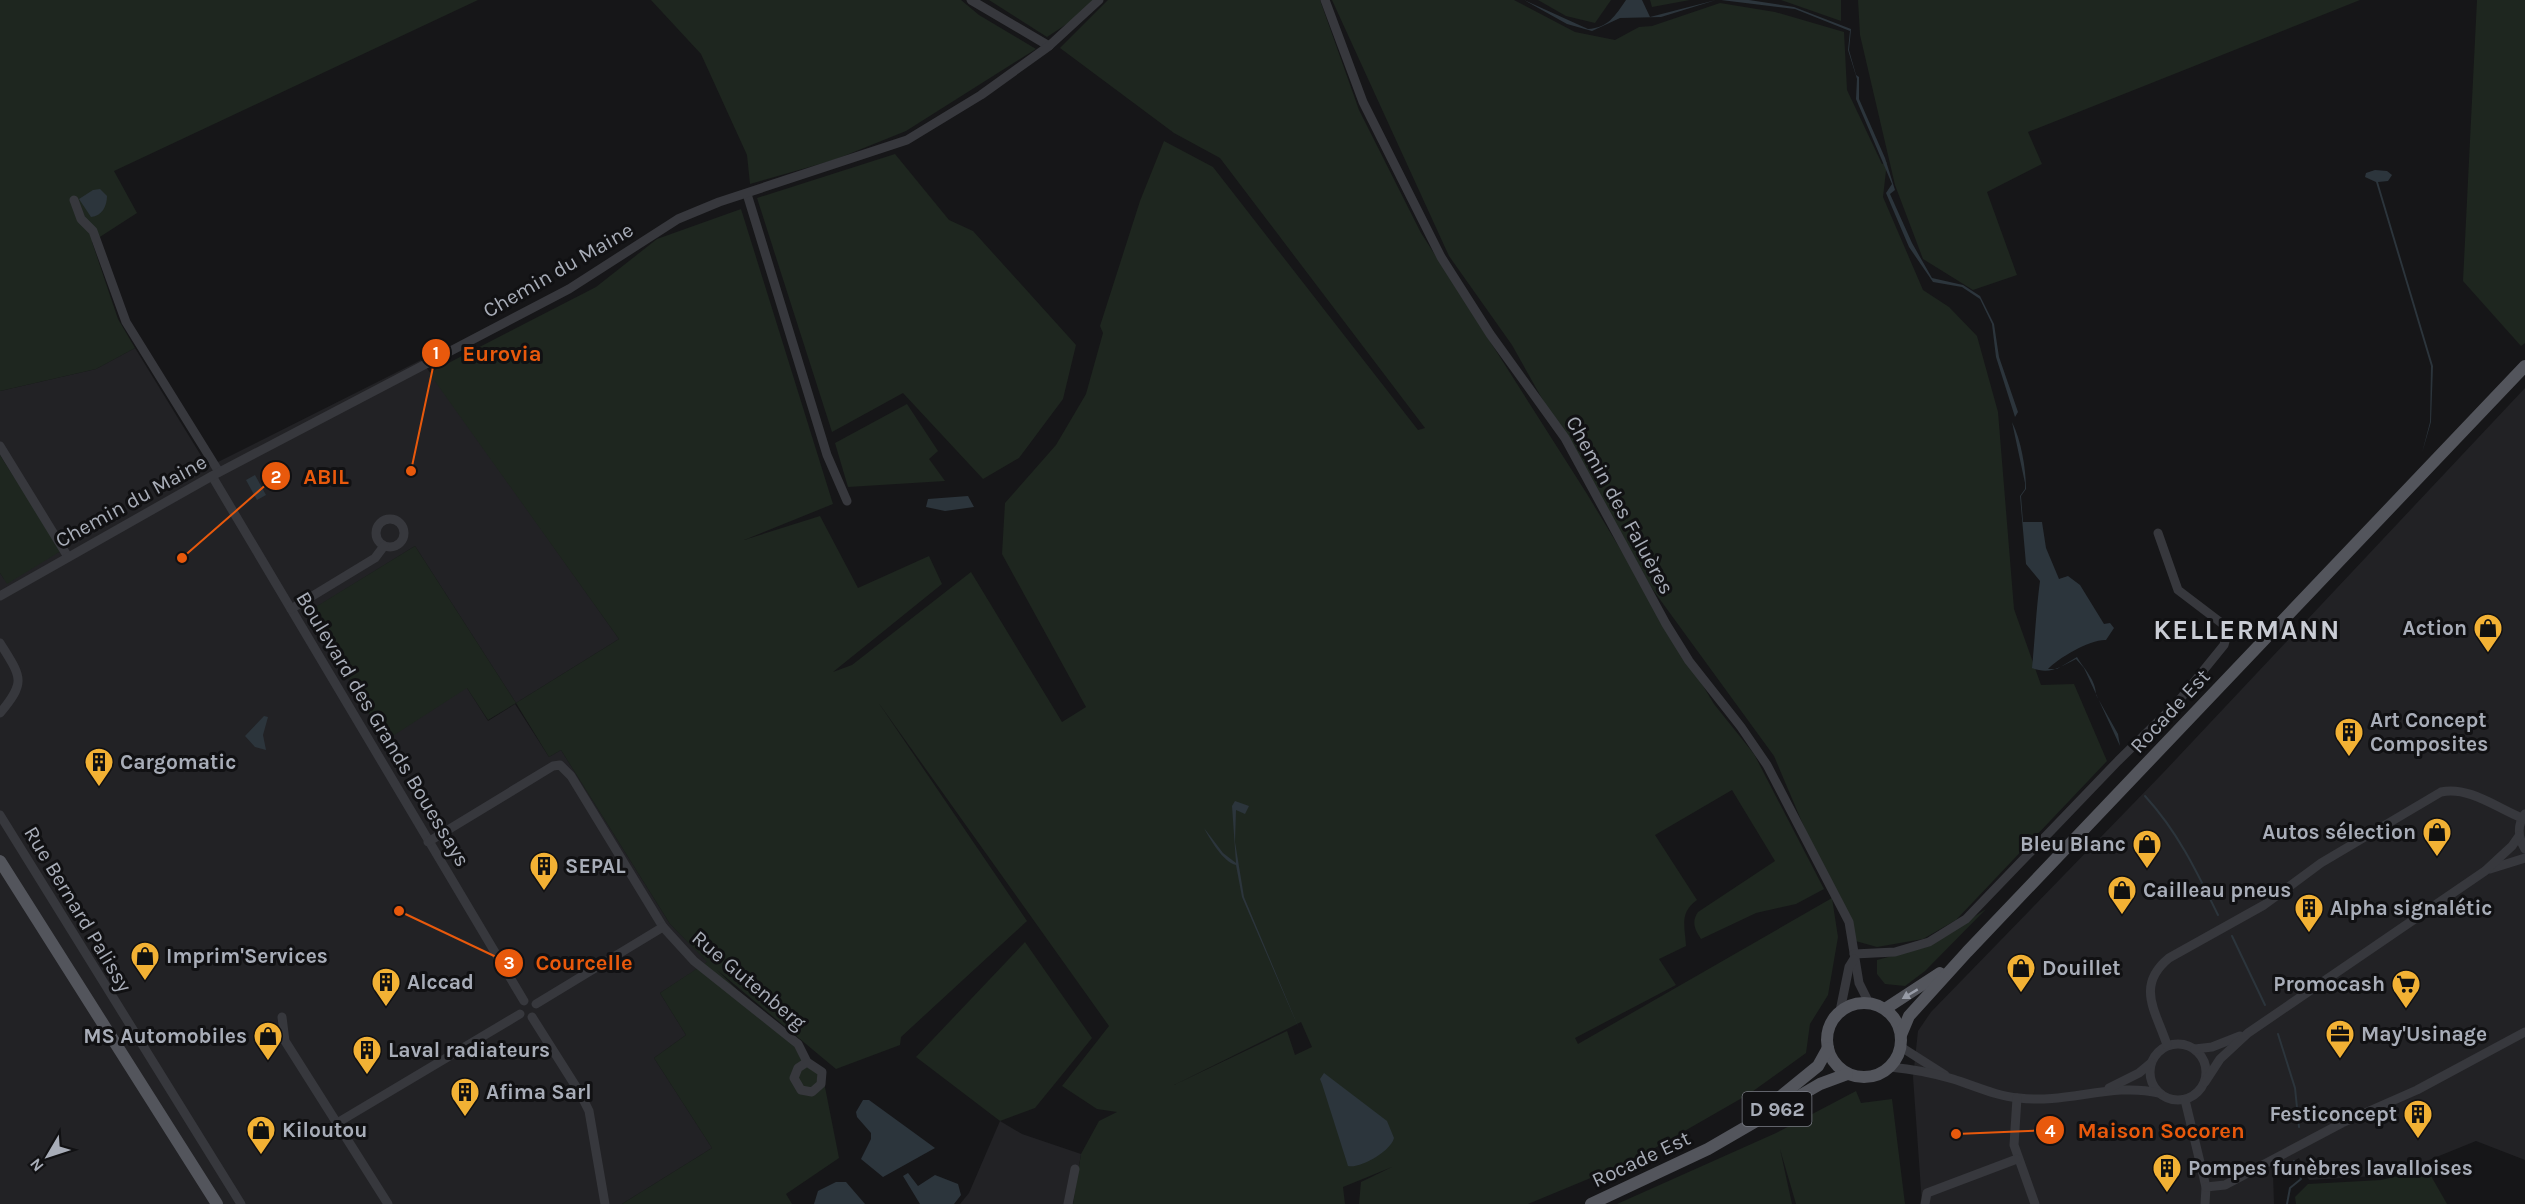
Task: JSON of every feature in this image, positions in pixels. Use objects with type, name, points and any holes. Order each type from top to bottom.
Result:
[{"type":"main road","name":"Rocade Est","points":[[1901,1041],[1909,1016],[1967,952],[2525,366]]},
{"type":"main road","points":[[0,861],[218,1204]]},
{"type":"main road","name":"Rocade Est","points":[[1885,1009],[1928,983],[1967,952]]},
{"type":"main road","points":[[1869,1003],[1885,1009],[1893,1016],[1901,1041],[1890,1067],[1870,1077],[1847,1074],[1832,1059],[1828,1048],[1829,1028],[1840,1011],[1849,1006],[1869,1003]]},
{"type":"main road","name":"Rocade Est","points":[[1708,1149],[1796,1086],[1818,1066],[1828,1048]]},
{"type":"main road","name":"Rocade Est","points":[[1591,1204],[1708,1149],[1820,1084],[1847,1074]]},
{"type":"street","points":[[971,0],[1049,46]]},
{"type":"street","name":"Chemin du Maine","points":[[0,596],[215,474],[569,289],[678,219],[908,140],[981,95],[1049,46],[1099,0]]},
{"type":"street","name":"Chemin des Faluères","points":[[1325,0],[1363,102],[1441,257],[1490,334],[1565,438],[1666,624],[1689,661],[1741,727],[1767,765],[1849,922],[1859,983],[1869,1003]]},
{"type":"street","points":[[747,194],[827,456],[847,501]]},
{"type":"street","name":"Boulevard des Grands Bouessays","points":[[74,200],[81,219],[93,231],[126,322],[291,609],[524,1001]]},
{"type":"street","points":[[0,446],[68,557]]},
{"type":"street","points":[[1854,956],[1894,952],[1929,942],[1966,919],[2177,703],[2215,659],[2224,645],[2227,634],[2224,625],[2178,590],[2158,532]]},
{"type":"street","points":[[291,609],[375,558],[384,546]]},
{"type":"street","points":[[0,643],[17,672],[19,680],[18,689],[0,713]]},
{"type":"street","name":"Rue Gutenberg","points":[[428,842],[553,766],[560,765],[571,776],[663,927],[693,961],[798,1044],[807,1062]]},
{"type":"street","points":[[1890,1067],[1953,1079],[2017,1098],[2058,1098],[2104,1090],[2141,1089],[2175,1100],[2185,1100],[2200,1090],[2220,1059],[2248,1033],[2485,871],[2512,846],[2519,836],[2523,816],[2452,789],[2441,792],[2321,863],[2264,905],[2169,958],[2156,968],[2151,978],[2149,992],[2167,1046]]},
{"type":"street","name":"Rue Bernard Palissy","points":[[0,815],[241,1204]]},
{"type":"street","points":[[2519,836],[2525,849]]},
{"type":"street","points":[[2485,871],[2525,858]]},
{"type":"street","name":"Rue Gutenberg","points":[[536,1005],[663,927]]},
{"type":"street","name":"Chemin des Faluères","points":[[1840,1011],[1849,967],[1854,956]]},
{"type":"street","points":[[520,1014],[519,1009],[524,1001],[528,1000],[536,1005],[537,1009],[532,1017]]},
{"type":"street","points":[[520,1014],[528,1018],[532,1017]]},
{"type":"street","points":[[337,1123],[520,1014]]},
{"type":"street","points":[[282,1017],[285,1041],[384,1203]]},
{"type":"street","points":[[532,1017],[589,1111],[605,1204]]},
{"type":"street","points":[[2206,1187],[2225,1185],[2342,1123],[2417,1090],[2525,1032]]},
{"type":"street","points":[[2104,1090],[2139,1073],[2167,1046],[2177,1043],[2195,1049],[2220,1045],[2248,1033]]},
{"type":"street","points":[[1901,1041],[1953,1079]]},
{"type":"street","points":[[2195,1049],[2206,1064],[2205,1082]]},
{"type":"street","points":[[2152,1062],[2151,1079],[2159,1093]]},
{"type":"street","points":[[2017,1098],[2014,1145],[2017,1159],[2035,1204]]},
{"type":"street","points":[[2185,1100],[2206,1187],[2205,1204]]},
{"type":"street","points":[[1925,1204],[1927,1193],[2017,1159]]},
{"type":"street","points":[[1068,1204],[1075,1169]]},
{"type":"shaded area","points":[[0,0],[478,0],[114,171],[137,213],[92,242],[118,319],[135,348],[96,369],[0,391]]},
{"type":"shaded area","points":[[651,0],[961,0],[979,15],[1036,49],[906,131],[834,160],[750,184],[747,155],[701,54]]},
{"type":"shaded area","points":[[989,0],[1098,0],[1091,8],[1047,37]]},
{"type":"shaded area","points":[[1108,0],[1320,0],[1359,110],[1421,233],[1587,494],[1714,704],[1754,754],[1824,889],[1796,904],[1756,913],[1701,939],[1695,926],[1698,912],[1775,861],[1732,790],[1655,835],[1697,900],[1685,915],[1686,946],[1659,959],[1676,985],[1575,1038],[1578,1044],[1832,898],[1838,937],[1828,995],[1810,1024],[1806,1053],[1749,1094],[1634,1160],[1528,1204],[1359,1204],[1361,1182],[1392,1167],[1343,1187],[1345,1204],[1073,1204],[1081,1154],[1099,1121],[1117,1112],[1097,1109],[1062,1086],[1109,1026],[878,702],[1027,921],[901,1037],[900,1045],[836,1069],[717,970],[822,1072],[839,1158],[786,1194],[792,1204],[622,1204],[712,1148],[654,1058],[686,1035],[660,993],[707,962],[670,924],[561,750],[549,757],[516,703],[619,639],[429,373],[596,287],[657,239],[741,209],[833,504],[744,540],[820,516],[858,588],[929,556],[942,584],[833,672],[852,665],[971,572],[1062,722],[1086,707],[1002,554],[1005,503],[1056,445],[1086,394],[1103,333],[1100,326],[1140,201],[1164,141],[1213,167],[1418,430],[1425,428],[1220,158],[1174,133],[1060,48]],"holes":[[[1301,1022],[1312,1047],[1295,1055],[1287,1031],[1174,1085]]]},
{"type":"shaded area","points":[[1332,0],[1514,0],[1575,32],[1615,40],[1639,27],[1652,26],[1720,3],[1775,12],[1844,32],[1847,90],[1882,164],[1887,162],[1883,197],[1923,290],[1949,307],[1977,336],[1998,412],[2014,609],[2041,685],[2074,684],[2107,761],[1956,920],[1923,939],[1877,947],[1852,940],[1774,756],[1637,568],[1512,345],[1449,256]]},
{"type":"shaded area","points":[[1524,0],[1588,29],[1606,24],[1626,0],[1642,0],[1650,17],[1716,0],[1661,17],[1620,18],[1592,31],[1567,24]]},
{"type":"shaded area","points":[[1538,0],[1611,0],[1595,23],[1566,16]]},
{"type":"shaded area","points":[[1650,0],[1690,0],[1652,7]]},
{"type":"shaded area","points":[[1721,0],[1749,0],[1794,7],[1851,29],[1849,50],[1856,75],[1859,77],[1859,99],[1885,158],[1895,190],[1890,194],[1912,243],[1932,278],[1963,285],[1980,296],[1994,324],[1999,357],[2018,412],[2015,417],[1996,357],[1992,324],[1980,299],[1962,287],[1933,282],[1909,247],[1886,193],[1892,184],[1856,99],[1857,79],[1848,50],[1850,31],[1795,9]]},
{"type":"shaded area","points":[[1781,0],[1841,0],[1841,21]]},
{"type":"shaded area","points":[[1858,0],[2360,0],[2028,132],[2042,164],[1987,192],[2017,275],[1973,290],[1923,259],[1895,185],[1860,35]]},
{"type":"shaded area","points":[[2477,0],[2525,0],[2525,343],[2521,346],[2463,281]]},
{"type":"shaded area","points":[[895,154],[949,220],[973,231],[1076,345],[1063,399],[1019,458],[983,479],[903,393],[832,432],[757,198]]},
{"type":"shaded area","points":[[2375,170],[2387,171],[2392,175],[2388,181],[2378,182],[2433,366],[2431,422],[2422,453],[2430,422],[2431,366],[2376,182],[2365,177],[2366,173]]},
{"type":"shaded area","points":[[100,189],[107,196],[106,203],[101,213],[91,217],[79,199],[93,190]]},
{"type":"shaded area","points":[[135,348],[208,467],[421,360],[619,639],[516,703],[415,546],[310,611],[467,688],[488,721],[515,704],[549,757],[561,750],[670,924],[708,962],[660,993],[686,1035],[654,1058],[712,1148],[622,1204],[0,1204],[0,573],[4,579],[61,551],[0,455],[0,391],[96,369]]},
{"type":"shaded area","points":[[2525,388],[2525,1160],[2476,1141],[2392,1175],[2309,1180],[2299,1158],[2273,1173],[2274,1204],[1922,1204],[1913,1077],[1918,1031],[1931,1012],[2163,773]]},
{"type":"shaded area","points":[[907,404],[938,451],[929,459],[945,481],[848,487],[835,443]]},
{"type":"shaded area","points":[[2012,422],[2025,472],[2026,489],[2021,496],[2023,522],[2042,522],[2046,548],[2059,579],[2068,576],[2080,585],[2104,624],[2110,623],[2114,628],[2106,640],[2075,650],[2048,669],[2055,669],[2044,671],[2032,668],[2040,581],[2026,564],[2020,496],[2025,489],[2025,483]]},
{"type":"shaded area","points":[[0,455],[61,551],[7,584],[0,573]]},
{"type":"shaded area","points":[[255,475],[266,495],[257,500],[246,480]]},
{"type":"shaded area","points":[[968,496],[974,507],[945,511],[926,507],[928,499]]},
{"type":"shaded area","points":[[415,546],[516,703],[488,720],[467,688],[385,741],[309,611]]},
{"type":"shaded area","points":[[2077,657],[2092,680],[2096,694],[2084,668],[2076,659],[2061,667]]},
{"type":"shaded area","points":[[2099,699],[2118,734],[2120,746]]},
{"type":"shaded area","points":[[264,716],[268,717],[263,735],[266,750],[255,747],[245,736]]},
{"type":"shaded area","points":[[1235,801],[1249,806],[1245,814],[1236,810],[1235,842],[1244,897],[1300,1031],[1242,897],[1236,865],[1226,860],[1204,828],[1223,853],[1236,863],[1232,806]]},
{"type":"shaded area","points":[[1986,909],[1925,971],[1905,986],[1885,984],[1877,974],[1877,960],[1930,946]]},
{"type":"shaded area","points":[[1025,942],[1092,1038],[1035,1108],[1000,1121],[916,1057]]},
{"type":"shaded area","points":[[1324,1073],[1387,1121],[1394,1138],[1392,1143],[1367,1162],[1348,1166],[1320,1079]]},
{"type":"shaded area","points":[[1856,1091],[1861,1103],[1892,1099],[1905,1204],[1796,1204],[1780,1149],[1792,1204],[1617,1204],[1776,1133]]},
{"type":"shaded area","points":[[863,1100],[869,1100],[935,1148],[883,1177],[861,1159],[871,1139],[871,1133],[857,1117],[856,1112]]},
{"type":"shaded area","points":[[1000,1121],[1022,1134],[1081,1154],[1073,1204],[960,1204],[969,1193]]},
{"type":"shaded area","points":[[2427,1169],[2447,1204],[2296,1204],[2295,1197],[2308,1184],[2381,1180]]},
{"type":"shaded area","points":[[908,1173],[918,1186],[935,1175],[958,1184],[961,1195],[954,1204],[920,1204],[903,1176]]},
{"type":"shaded area","points":[[836,1182],[846,1182],[865,1204],[814,1204],[818,1191]]},
{"type":"waterway","points":[[2145,796],[2177,838],[2218,915]]},
{"type":"waterway","points":[[2232,936],[2265,1005]]},
{"type":"waterway","points":[[2278,1034],[2295,1088],[2299,1127]]},
{"type":"waterway","points":[[2287,1204],[2290,1188],[2301,1179],[2294,1161]]},
{"type":"place","name":"Eurovia","points":[[411,471]]},
{"type":"place","name":"ABIL","points":[[182,558]]},
{"type":"place","name":"Action","points":[[2488,654]]},
{"type":"place","name":"Art Concept Composites","points":[[2349,758]]},
{"type":"place","name":"Cargomatic","points":[[99,788]]},
{"type":"place","name":"Autos sélection","points":[[2437,858]]},
{"type":"place","name":"Bleu Blanc","points":[[2147,870]]},
{"type":"place","name":"SEPAL","points":[[544,892]]},
{"type":"place","name":"Courcelle","points":[[399,911]]},
{"type":"place","name":"Cailleau pneus","points":[[2122,916]]},
{"type":"place","name":"Alpha signalétic","points":[[2309,934]]},
{"type":"place","name":"Imprim'Services","points":[[145,982]]},
{"type":"place","name":"Douillet","points":[[2021,994]]},
{"type":"place","name":"Alccad","points":[[386,1008]]},
{"type":"place","name":"Promocash","points":[[2406,1010]]},
{"type":"place","name":"May'Usinage","points":[[2340,1060]]},
{"type":"place","name":"MS Automobiles","points":[[268,1062]]},
{"type":"place","name":"Laval radiateurs","points":[[367,1076]]},
{"type":"place","name":"Afima Sarl","points":[[465,1118]]},
{"type":"place","name":"Maison Socoren","points":[[1956,1134]]},
{"type":"place","name":"Festiconcept","points":[[2418,1140]]},
{"type":"place","name":"Kiloutou","points":[[261,1156]]},
{"type":"place","name":"Pompes funèbres lavalloises","points":[[2167,1194]]},
{"type":"district","name":"KELLERMANN","points":[[2247,630]]}]
